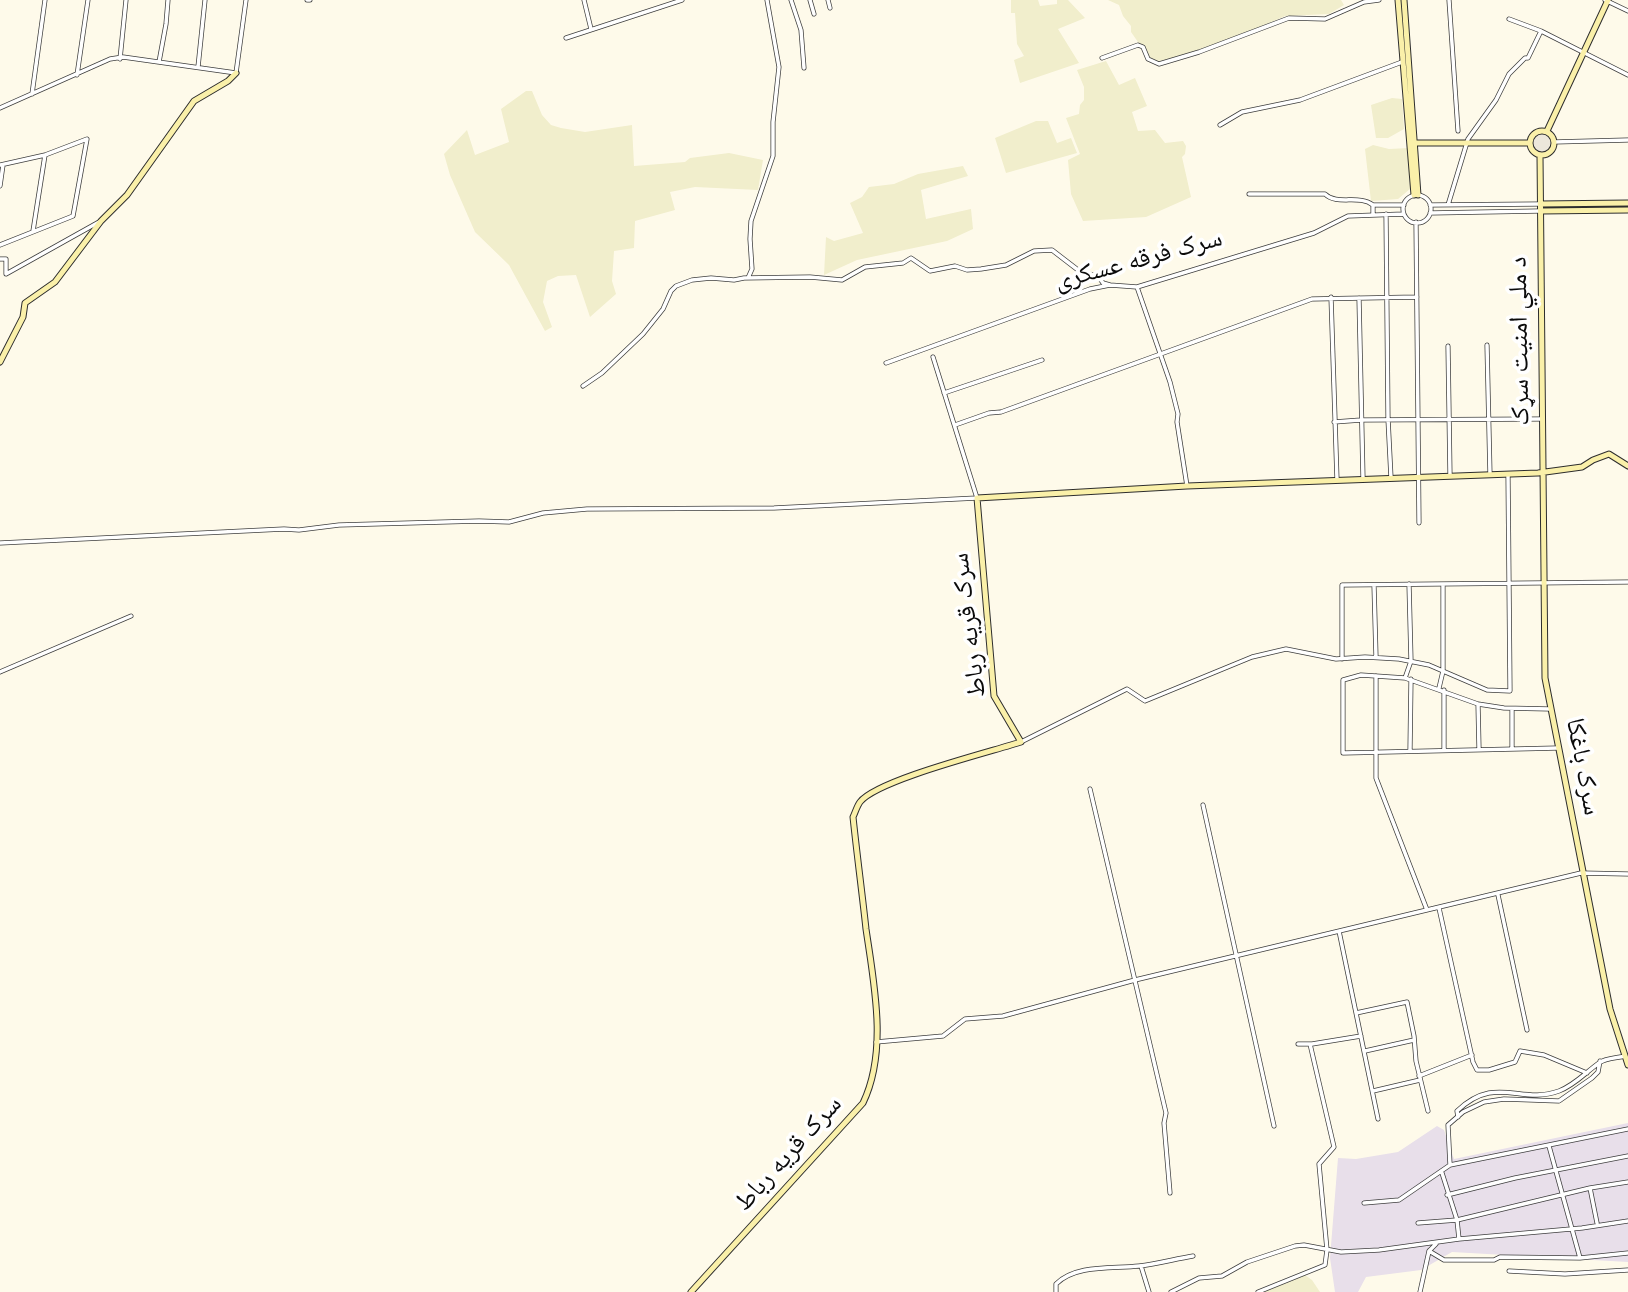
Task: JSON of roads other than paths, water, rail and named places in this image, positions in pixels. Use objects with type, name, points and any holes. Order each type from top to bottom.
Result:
[{"type":"street","points":[[32,94],[45,0]]},
{"type":"street","points":[[77,75],[88,0]]},
{"type":"street","points":[[120,59],[126,0]]},
{"type":"street","points":[[159,62],[168,0]]},
{"type":"street","points":[[198,67],[205,0]]},
{"type":"street","points":[[0,362],[23,317],[25,303],[55,282],[100,221],[127,195],[194,101],[228,81],[236,73],[246,0]]},
{"type":"street","points":[[584,0],[590,29]]},
{"type":"street","points":[[566,38],[682,0]]},
{"type":"street","points":[[748,279],[752,269],[751,221],[764,190],[773,156],[773,122],[779,67],[767,0]]},
{"type":"street","points":[[792,0],[801,30],[804,68]]},
{"type":"street","points":[[810,0],[814,14]]},
{"type":"street","points":[[828,0],[830,8]]},
{"type":"street","points":[[1101,58],[1138,45],[1143,47],[1148,59],[1159,64],[1289,18],[1325,19],[1364,2],[1379,0]]},
{"type":"street","points":[[1398,0],[1416,195]]},
{"type":"street","points":[[1404,0],[1416,195]]},
{"type":"street","points":[[1449,0],[1458,131]]},
{"type":"street","points":[[1547,131],[1606,0],[1628,10]]},
{"type":"street","points":[[1509,19],[1541,31],[1628,75]]},
{"type":"street","points":[[1448,205],[1466,143],[1496,100],[1509,74],[1528,58],[1541,31]]},
{"type":"street","points":[[0,108],[110,59],[123,57],[236,73]]},
{"type":"street","points":[[1220,125],[1242,113],[1300,100],[1403,62]]},
{"type":"street","points":[[1547,131],[1554,142]]},
{"type":"street","points":[[1529,143],[1535,132],[1547,131]]},
{"type":"street","points":[[0,186],[2,165],[45,155],[88,139],[73,216],[0,245]]},
{"type":"street","points":[[1554,142],[1628,140]]},
{"type":"street","points":[[1529,143],[1533,151],[1540,155],[1551,150],[1554,142]]},
{"type":"street","points":[[1414,144],[1529,143]]},
{"type":"street","points":[[33,231],[45,155]]},
{"type":"street","name":"د ملي امنیت سړک","points":[[1540,155],[1543,471]]},
{"type":"street","points":[[1249,194],[1325,194],[1332,200],[1365,200],[1373,205],[1404,205]]},
{"type":"street","points":[[1416,195],[1426,198],[1430,213],[1425,219],[1416,222],[1404,215],[1404,205],[1416,195]]},
{"type":"street","points":[[1430,213],[1628,203]]},
{"type":"street","points":[[1373,205],[1373,214]]},
{"type":"street","points":[[1430,205],[1628,210]]},
{"type":"street","points":[[1386,214],[1391,478]]},
{"type":"street","name":"سرک فرقه عسکری","points":[[886,363],[1090,289],[1110,285],[1137,287],[1314,233],[1348,216],[1404,215]]},
{"type":"street","points":[[0,259],[6,259],[6,274],[100,221]]},
{"type":"street","points":[[1416,222],[1419,523]]},
{"type":"street","points":[[583,386],[602,373],[643,334],[663,309],[671,290],[692,280],[810,276],[842,280],[865,268],[903,262],[911,258],[930,271],[955,267],[981,270],[1006,265],[1034,251],[1052,250],[1078,270],[1099,277],[1110,285]]},
{"type":"street","points":[[1137,287],[1170,382],[1178,414],[1187,486]]},
{"type":"street","points":[[955,425],[989,413],[1001,412],[1160,356],[1312,299],[1417,297]]},
{"type":"street","points":[[1331,298],[1336,480]]},
{"type":"street","points":[[1359,298],[1363,479]]},
{"type":"street","points":[[1487,345],[1490,475]]},
{"type":"street","points":[[1448,346],[1450,476]]},
{"type":"street","points":[[933,357],[977,498]]},
{"type":"street","points":[[944,393],[1042,360]]},
{"type":"street","points":[[1334,422],[1361,419],[1542,419]]},
{"type":"street","points":[[0,542],[299,530],[340,525],[509,522],[543,513],[587,509],[774,508],[1420,475],[1490,475],[1582,467],[1609,454],[1628,466]]},
{"type":"street","name":"سرک باغکا","points":[[1543,471],[1545,678],[1581,873],[1610,1009],[1628,1065]]},
{"type":"street","points":[[1021,742],[1127,689],[1145,701],[1252,657],[1286,649],[1342,659],[1376,657],[1429,664],[1487,690],[1510,691],[1508,474]]},
{"type":"street","name":"سرک قریه رباط","points":[[691,1292],[863,1103],[871,1086],[876,1042],[875,994],[853,817],[860,803],[875,790],[887,785],[1021,742],[994,696],[977,498]]},
{"type":"street","points":[[1342,659],[1342,585],[1628,582]]},
{"type":"street","points":[[1409,584],[1410,750]]},
{"type":"street","points":[[1443,584],[1441,689],[1444,750]]},
{"type":"street","points":[[1374,585],[1376,657]]},
{"type":"street","points":[[0,672],[131,616]]},
{"type":"street","points":[[1550,709],[1478,704],[1408,678],[1361,675],[1342,680],[1343,753],[1558,748]]},
{"type":"street","points":[[1376,676],[1376,778],[1427,910]]},
{"type":"street","points":[[1478,704],[1479,749]]},
{"type":"street","points":[[1512,708],[1512,749]]},
{"type":"street","points":[[1090,789],[1166,1113],[1164,1123],[1170,1193]]},
{"type":"street","points":[[1203,805],[1274,1126]]},
{"type":"street","points":[[876,1042],[943,1036],[965,1019],[1003,1016],[1135,980],[1581,873],[1628,873]]},
{"type":"street","points":[[1498,894],[1527,1030]]},
{"type":"street","points":[[1439,908],[1477,1070],[1489,1070],[1515,1062],[1520,1051],[1544,1055],[1587,1073]]},
{"type":"street","points":[[1339,931],[1378,1119]]},
{"type":"street","points":[[1356,1013],[1405,1002],[1428,1111]]},
{"type":"street","points":[[1298,1044],[1361,1036]]},
{"type":"street","points":[[1364,1051],[1414,1040]]},
{"type":"street","points":[[1258,1292],[1325,1265],[1327,1250],[1319,1164],[1334,1147],[1310,1044]]},
{"type":"street","points":[[1373,1091],[1420,1078],[1472,1055]]},
{"type":"street","points":[[1458,1117],[1457,1111],[1471,1098],[1484,1093],[1505,1091],[1544,1094],[1561,1090],[1600,1061],[1625,1056]]},
{"type":"street","points":[[1450,1165],[1448,1125],[1458,1117],[1484,1102],[1504,1099],[1559,1101],[1592,1078],[1598,1072],[1600,1061]]},
{"type":"street","points":[[1364,1203],[1399,1200],[1450,1165],[1628,1129]]},
{"type":"street","points":[[1549,1146],[1580,1258]]},
{"type":"street","points":[[1447,1195],[1515,1178],[1628,1156]]},
{"type":"street","points":[[1441,1173],[1457,1220],[1459,1239]]},
{"type":"street","points":[[1419,1223],[1457,1220],[1590,1188],[1628,1182]]},
{"type":"street","points":[[1590,1188],[1597,1224]]},
{"type":"street","points":[[1171,1292],[1199,1278],[1223,1276],[1247,1262],[1304,1245],[1327,1250],[1379,1250],[1628,1221]]},
{"type":"street","points":[[1420,1292],[1429,1251],[1437,1242]]},
{"type":"street","points":[[1429,1251],[1444,1260],[1494,1260],[1500,1257],[1580,1258],[1628,1253]]},
{"type":"street","points":[[1056,1292],[1056,1284],[1063,1277],[1102,1267],[1141,1266],[1193,1256]]},
{"type":"street","points":[[1141,1266],[1149,1292]]},
{"type":"street","points":[[1509,1272],[1565,1274],[1628,1270]]}]
